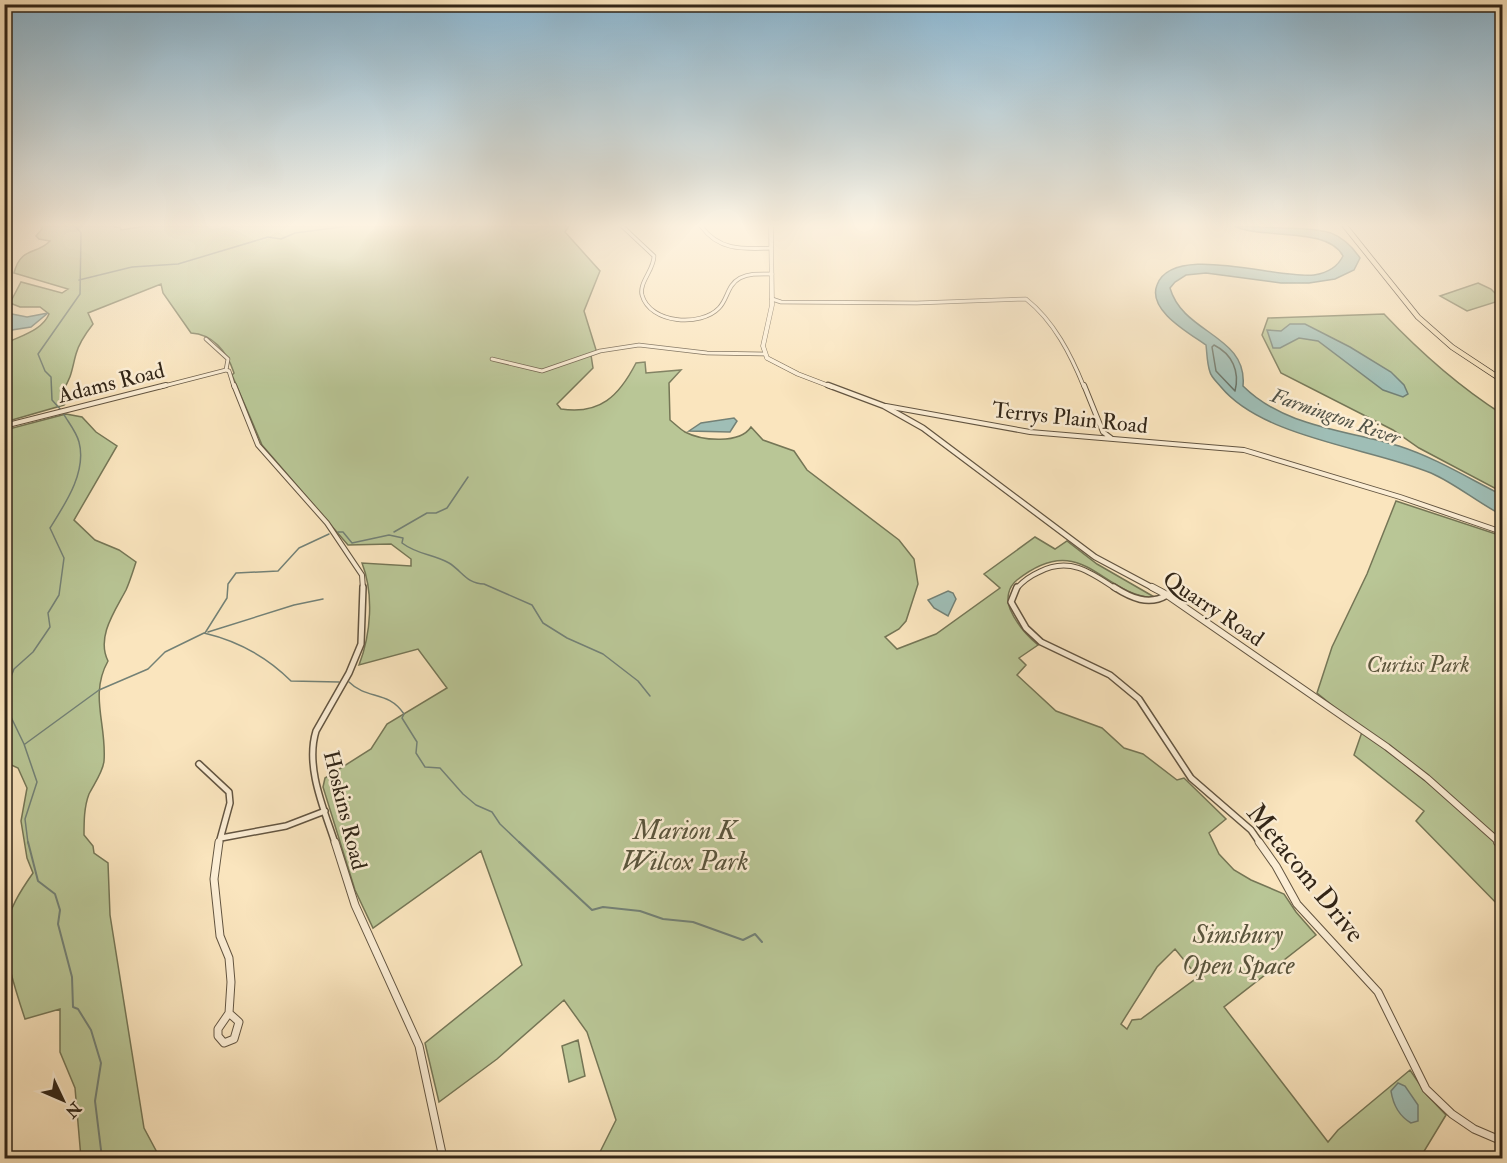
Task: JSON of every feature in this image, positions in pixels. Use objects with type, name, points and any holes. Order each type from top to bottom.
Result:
[{"type":"highway","points":[[1390,280],[1408,306],[1426,325],[1460,352],[1503,380]]},
{"type":"street","points":[[645,280],[642,294],[650,308],[662,316],[691,319],[710,314],[720,307],[729,287],[737,280]]},
{"type":"street","points":[[492,359],[533,371],[542,371],[600,351],[639,345],[707,353],[764,354],[763,346],[772,305],[772,280]]},
{"type":"street","points":[[772,299],[781,302],[876,303],[1026,299],[1036,307],[1071,354],[1103,432],[1112,439]]},
{"type":"street","points":[[772,305],[781,302]]},
{"type":"street","name":"Hoskins Road","points":[[206,339],[228,359],[226,370],[229,372],[243,411],[261,449],[327,523],[362,575],[364,605],[361,644],[349,674],[316,731],[313,741],[313,764],[325,811],[355,905],[419,1046],[443,1158]]},
{"type":"street","name":"Quarry Road","points":[[764,354],[771,362],[787,370],[900,411],[1095,557],[1167,595],[1387,747],[1503,845]]},
{"type":"street","name":"Adams Road","points":[[4,426],[226,370]]},
{"type":"street","name":"Terrys Plain Road","points":[[900,411],[1030,432],[1245,450],[1400,497],[1503,532]]},
{"type":"street","points":[[1101,438],[1103,432]]},
{"type":"street","name":"Metacom Drive","points":[[1167,595],[1158,601],[1141,600],[1081,567],[1059,563],[1045,566],[1022,582],[1016,587],[1011,602],[1026,628],[1041,642],[1110,675],[1138,699],[1191,778],[1251,830],[1276,866],[1297,904],[1378,992],[1389,1010],[1404,1049],[1426,1089],[1452,1114],[1474,1129],[1503,1141]]},
{"type":"street","points":[[199,764],[229,792],[230,804],[220,838],[214,879],[216,913],[220,936],[229,958],[231,982],[229,1013],[218,1029],[218,1036],[224,1043],[234,1038],[239,1026],[239,1022],[229,1013]]},
{"type":"street","points":[[220,838],[286,826],[325,811]]},
{"type":"green space","points":[[39,280],[596,280],[584,311],[597,353],[591,355],[593,368],[557,404],[561,409],[587,409],[607,401],[623,385],[636,363],[645,362],[646,373],[681,370],[669,383],[670,420],[685,432],[710,439],[738,436],[751,427],[763,440],[794,451],[807,470],[899,540],[914,559],[918,584],[906,621],[899,629],[885,637],[897,649],[936,634],[1000,588],[984,574],[1035,537],[1055,549],[1067,541],[1097,564],[1156,598],[1137,595],[1075,562],[1059,561],[1040,566],[1017,580],[1008,597],[1012,614],[1022,629],[1038,645],[1019,658],[1026,665],[1017,675],[1056,711],[1102,728],[1124,748],[1143,754],[1177,780],[1184,778],[1226,819],[1209,833],[1219,854],[1234,870],[1284,894],[1316,935],[1224,1007],[1328,1142],[1338,1130],[1410,1070],[1427,1095],[1446,1115],[1420,1158],[597,1158],[616,1120],[587,1032],[564,1000],[497,1059],[439,1102],[425,1043],[522,965],[481,851],[373,928],[355,890],[323,787],[325,778],[371,749],[387,724],[447,688],[418,649],[359,665],[370,614],[366,575],[362,563],[411,566],[411,559],[391,544],[348,545],[262,445],[232,375],[234,373],[231,365],[223,351],[212,340],[191,333],[163,293],[161,284],[88,313],[93,324],[79,346],[70,377],[63,390],[68,400],[64,405],[5,422],[5,344],[36,329],[49,314],[40,307],[20,307],[10,303],[21,282],[62,293],[68,289]],"holes":[[[1175,949],[1198,977],[1141,1019],[1132,1020],[1127,1029],[1121,1024],[1157,967]]]},
{"type":"green space","points":[[1478,283],[1491,289],[1502,300],[1467,311],[1440,296]]},
{"type":"green space","points":[[1384,314],[1440,368],[1502,414],[1502,492],[1419,448],[1393,430],[1281,373],[1262,335],[1268,318]]},
{"type":"green space","points":[[66,414],[82,417],[96,432],[117,446],[74,520],[95,540],[119,550],[136,562],[126,590],[108,624],[104,643],[108,661],[102,674],[99,698],[104,761],[87,799],[84,835],[93,846],[94,853],[108,863],[110,915],[144,1128],[160,1158],[81,1158],[75,1088],[60,1052],[60,1009],[25,1019],[6,950],[5,932],[9,916],[33,873],[27,858],[21,821],[27,788],[18,768],[5,762],[5,430]]},
{"type":"green space","name":"Curtiss Park","points":[[1396,501],[1502,536],[1502,843],[1317,693],[1332,647],[1367,574]]},
{"type":"green space","points":[[1362,732],[1425,779],[1502,848],[1502,909],[1416,821],[1424,811],[1354,755]]},
{"type":"green space","points":[[578,1040],[585,1076],[569,1082],[562,1046]]},
{"type":"water","points":[[1161,280],[1178,280],[1170,288],[1177,303],[1188,316],[1226,345],[1236,356],[1242,369],[1243,386],[1259,400],[1296,419],[1399,446],[1426,456],[1502,495],[1502,515],[1431,473],[1290,430],[1263,418],[1240,404],[1213,378],[1206,345],[1171,320],[1164,312],[1158,303],[1157,285]]},
{"type":"water","points":[[1261,280],[1327,280],[1309,283]]},
{"type":"water","points":[[48,313],[31,327],[5,331],[7,315],[27,317]]},
{"type":"water","points":[[1290,324],[1305,324],[1350,347],[1391,372],[1404,385],[1408,394],[1403,397],[1383,390],[1318,341],[1299,338],[1280,348],[1273,348],[1267,330],[1281,331]]},
{"type":"water","points":[[734,418],[737,421],[730,432],[689,431],[701,423]]},
{"type":"water","points":[[948,591],[953,593],[956,599],[948,616],[934,608],[928,600]]},
{"type":"water","points":[[1398,1083],[1405,1086],[1418,1105],[1418,1121],[1411,1123],[1397,1109],[1391,1091]]},
{"type":"waterway","points":[[61,410],[52,400],[51,377],[45,371],[38,354],[80,294],[80,280]]},
{"type":"waterway","points":[[28,843],[25,819],[37,782],[24,744],[10,715],[7,687],[14,669],[33,652],[50,627],[48,613],[59,595],[64,558],[50,528],[73,487],[81,453],[78,438],[63,413]]},
{"type":"waterway","points":[[394,532],[427,513],[436,513],[447,508],[468,477]]},
{"type":"waterway","points":[[338,532],[343,532],[352,543],[389,535],[403,538],[402,543],[408,547],[449,563],[473,582],[484,584],[532,605],[543,623],[567,638],[603,654],[638,681],[650,696]]},
{"type":"waterway","points":[[205,633],[227,598],[228,584],[236,573],[278,571],[299,548],[329,534]]},
{"type":"waterway","points":[[208,632],[294,605],[323,599]]},
{"type":"waterway","points":[[25,744],[99,690],[148,669],[165,652],[204,633],[228,640],[251,651],[272,664],[291,681],[339,682]]},
{"type":"waterway","points":[[349,682],[356,688],[384,698],[398,706],[404,714],[402,718],[417,742],[416,753],[425,767],[440,768],[463,794],[476,805],[492,812],[500,824],[520,843]]},
{"type":"waterway","points":[[28,842],[38,881],[55,894],[60,910],[58,924],[72,977],[73,1007],[78,1009],[91,1030],[101,1063],[95,1101],[102,1158]]},
{"type":"waterway","points":[[519,842],[592,910],[603,907],[640,911],[663,919],[693,922],[743,940],[755,934],[762,942]]},
{"type":"water label","name":"Farmington River","points":[[1336,416]]},
{"type":"park label","name":"Marion K Wilcox Park","points":[[685,846]]},
{"type":"park label","name":"Simsbury Open Space","points":[[1238,950]]}]
